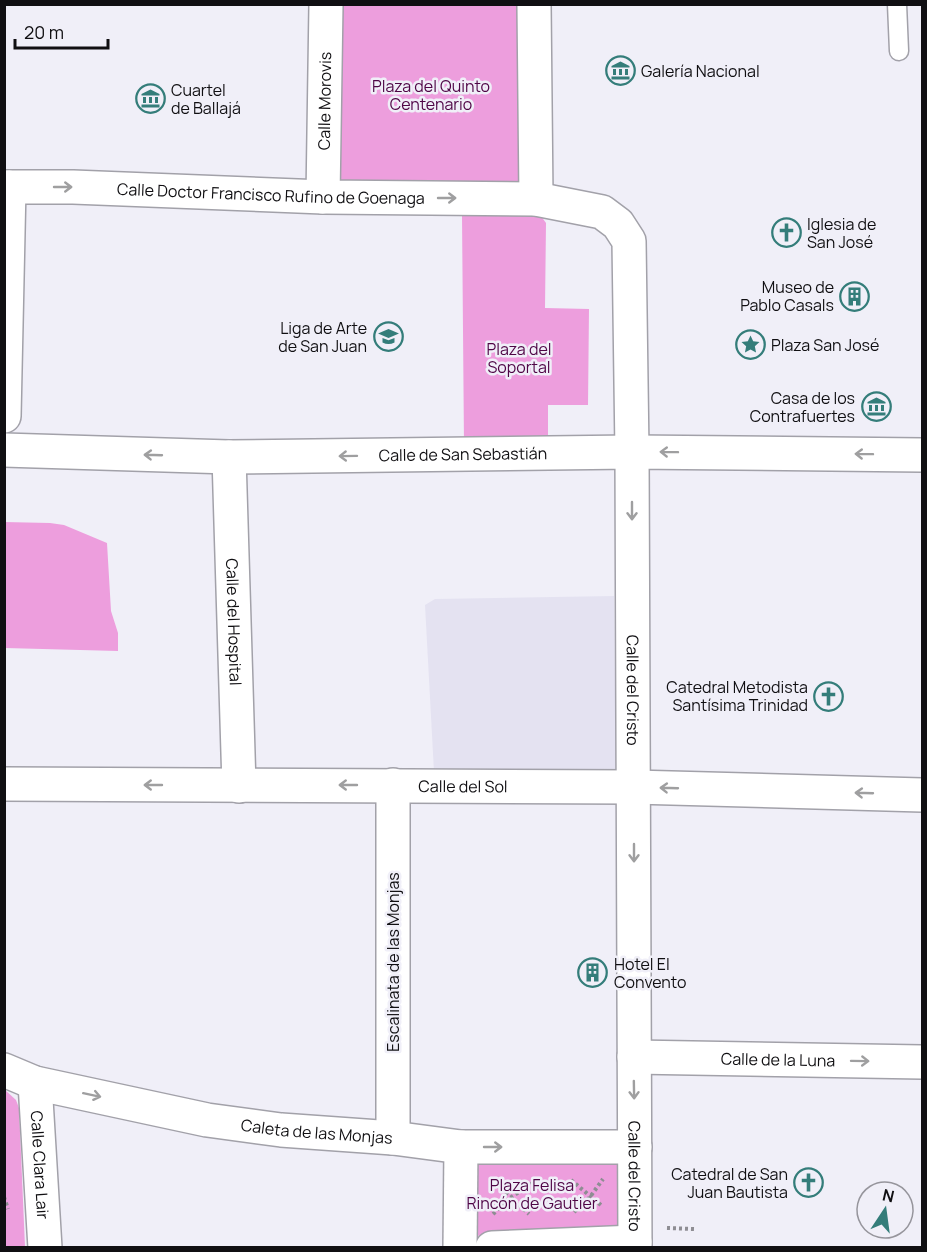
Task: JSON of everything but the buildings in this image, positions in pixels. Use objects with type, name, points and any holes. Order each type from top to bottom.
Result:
[{"type":"street","name":"Calle Morovis","points":[[323,198],[326,4]]},
{"type":"street","points":[[534,4],[536,199]]},
{"type":"street","name":"Calle Doctor Francisco Rufino de Goenaga","points":[[7,187],[323,198],[536,199]]},
{"type":"street","points":[[4,416],[7,187]]},
{"type":"street","name":"Calle del Cristo","points":[[536,199],[602,212],[618,224],[629,241],[635,1245]]},
{"type":"street","name":"Calle de San Sebastián","points":[[4,450],[229,457],[632,452],[922,455]]},
{"type":"street","name":"Calle del Hospital","points":[[229,457],[239,786]]},
{"type":"street","name":"Calle del Sol","points":[[4,784],[634,787],[922,795]]},
{"type":"street","name":"Escalinata de las Monjas","points":[[393,785],[393,1138]]},
{"type":"street","name":"Calle de la Luna","points":[[634,1057],[922,1062]]},
{"type":"street","name":"Caleta de las Monjas","points":[[4,1070],[35,1083],[207,1120],[281,1130],[393,1138],[461,1147],[635,1147]]},
{"type":"street","name":"Calle Clara Lair","points":[[35,1083],[45,1248]]},
{"type":"street","points":[[460,1248],[461,1147]]},
{"type":"street","points":[[489,1234],[635,1245]]},
{"type":"lane","points":[[897,4],[899,51]]},
{"type":"path","points":[[567,1219],[590,1197],[609,1170]]},
{"type":"path","points":[[565,1174],[605,1209]]},
{"type":"path","points":[[486,1176],[535,1219]]},
{"type":"path","points":[[489,1234],[510,1198],[538,1179]]},
{"type":"shaded area","points":[[614,596],[616,779],[434,772],[425,605],[435,599]]},
{"type":"green space","name":"Plaza del Quinto Centenario","points":[[340,5],[520,5],[521,183],[349,184],[341,181],[338,173]]},
{"type":"green space","name":"Plaza del Soportal","points":[[462,216],[541,216],[546,223],[545,308],[589,309],[588,405],[548,405],[548,439],[464,444]]},
{"type":"green space","points":[[4,522],[64,525],[107,543],[111,611],[118,633],[118,651],[5,648]]},
{"type":"green space","points":[[5,1090],[16,1100],[19,1108],[25,1247],[5,1247]]},
{"type":"green space","name":"Plaza Felisa Rincón de Gautier","points":[[610,1153],[622,1165],[621,1222],[614,1232],[469,1236],[470,1155]]},
{"type":"place","name":"Galería Nacional","points":[[620,71]]},
{"type":"place","name":"Cuartel de Ballajá","points":[[150,99]]},
{"type":"place","name":"Iglesia de San José","points":[[786,233]]},
{"type":"place","name":"Museo de Pablo Casals","points":[[855,296]]},
{"type":"place","name":"Liga de Arte de San Juan","points":[[388,337]]},
{"type":"place","name":"Plaza San José","points":[[750,345]]},
{"type":"place","name":"Casa de los Contrafuertes","points":[[876,407]]},
{"type":"place","name":"Catedral Metodista Santísima Trinidad","points":[[829,696]]},
{"type":"place","name":"Hotel El Convento","points":[[593,973]]},
{"type":"place","name":"Catedral de San Juan Bautista","points":[[809,1183]]}]
